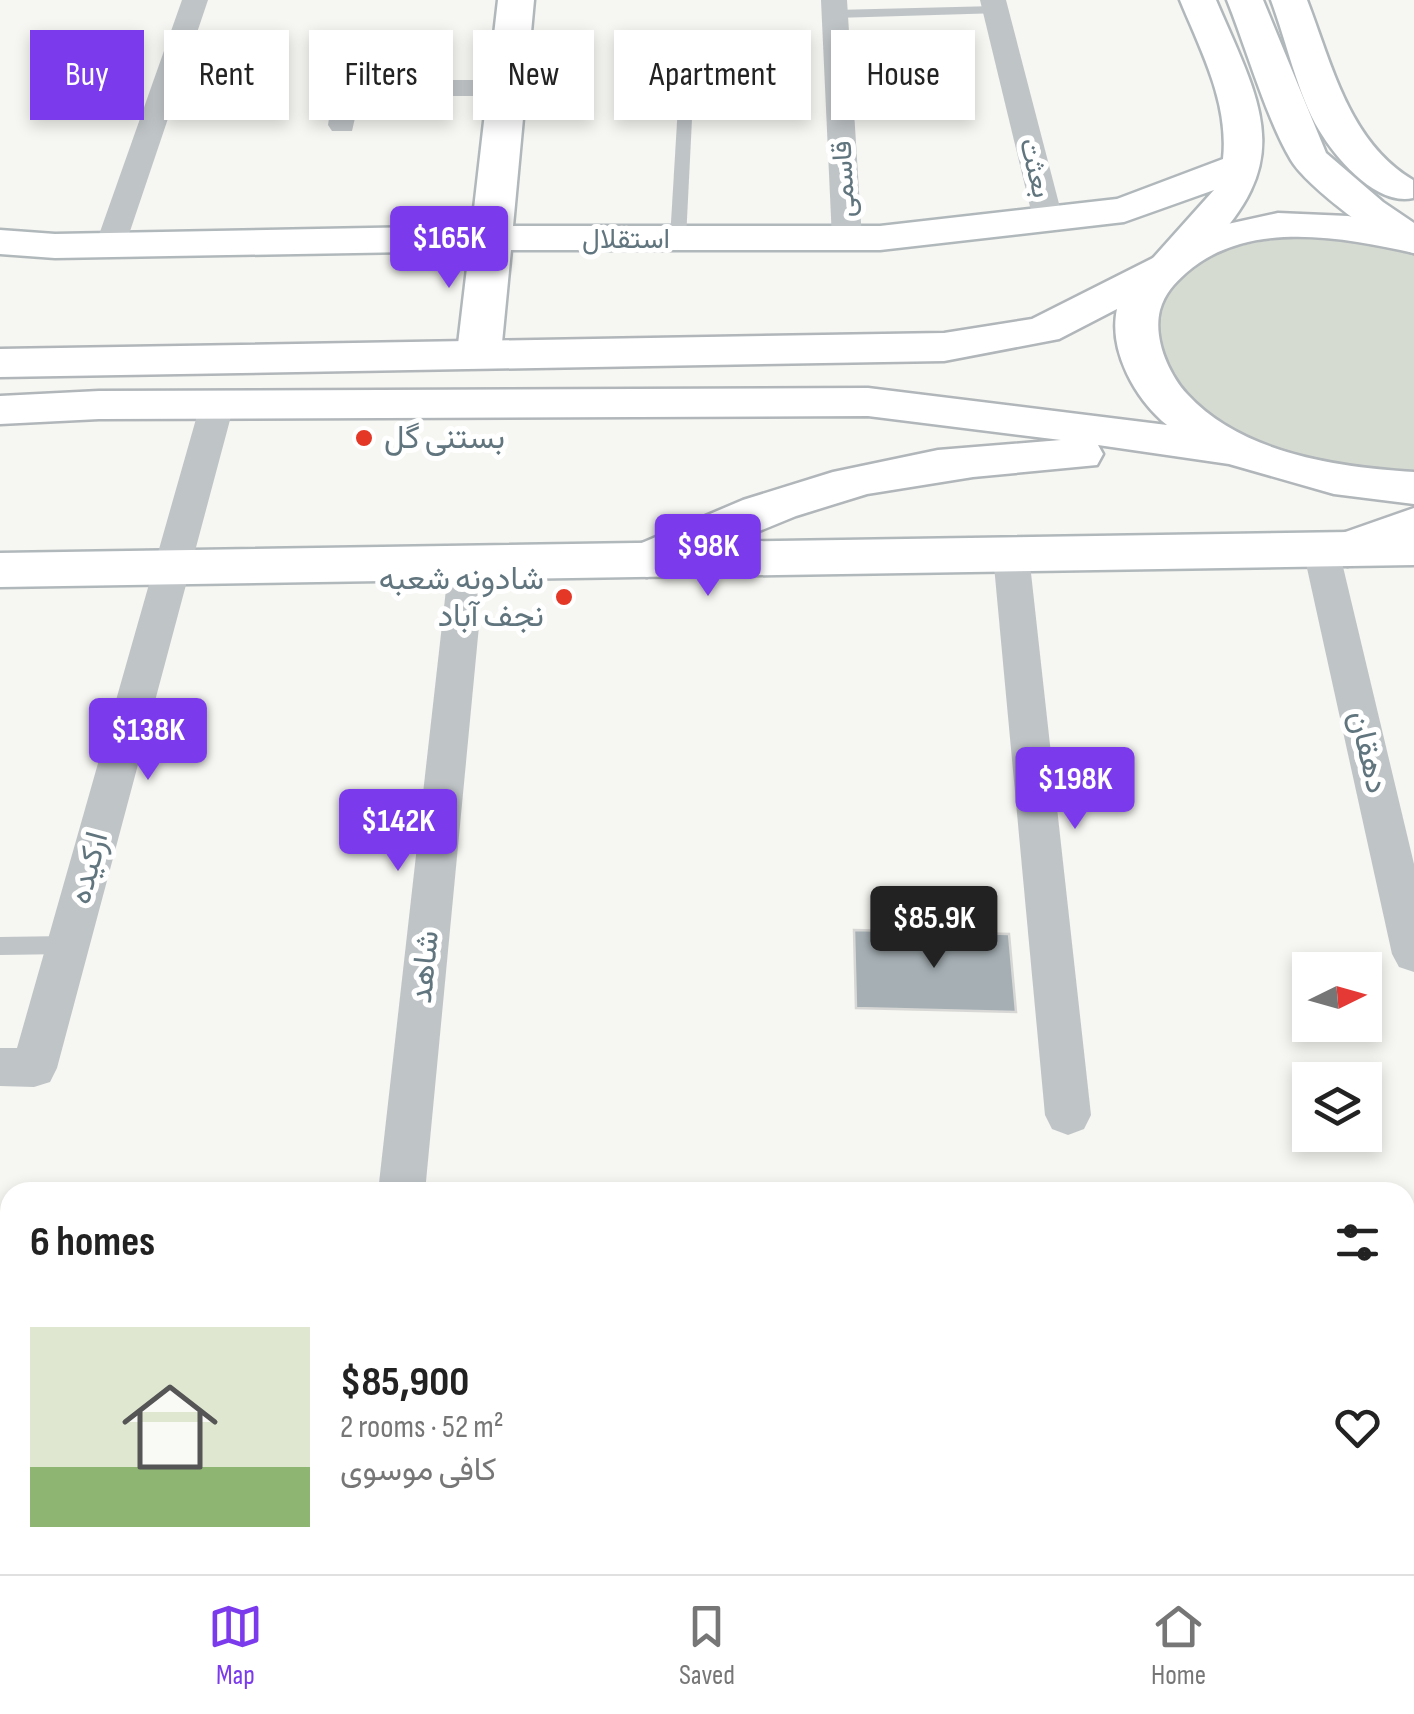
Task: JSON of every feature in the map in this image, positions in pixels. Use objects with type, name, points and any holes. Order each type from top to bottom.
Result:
[{"type":"main road","points":[[513,30],[516,0]]},
{"type":"main road","points":[[1198,0],[1239,105],[1243,150],[1232,195],[1149,286],[1139,308],[1136,332],[1142,356],[1154,382],[1175,406],[1203,430],[1238,450],[1312,476],[1359,486],[1414,488]]},
{"type":"main road","points":[[1245,0],[1309,158],[1369,211],[1414,241]]},
{"type":"main road","points":[[1288,0],[1336,128],[1384,180],[1414,198]]},
{"type":"main road","points":[[479,352],[504,120]]},
{"type":"main road","points":[[1243,150],[1258,170],[1279,181],[1295,180],[1309,172],[1296,130]]},
{"type":"main road","name":"استقلال","points":[[0,242],[110,246],[492,238],[847,239],[1124,210],[1243,150]]},
{"type":"main road","points":[[0,363],[479,352],[944,348],[1044,330],[1212,240],[1274,227],[1344,227],[1414,241]]},
{"type":"main road","points":[[0,410],[868,402],[970,412],[1238,450]]},
{"type":"main road","points":[[648,560],[795,498],[901,470],[1009,456],[1238,450]]},
{"type":"main road","points":[[1335,550],[1396,534],[1414,524]]},
{"type":"main road","points":[[0,570],[1414,548]]},
{"type":"street","points":[[110,246],[195,0]]},
{"type":"street","name":"بعثت","points":[[994,5],[1048,219]]},
{"type":"street","name":"قاسمی","points":[[835,7],[847,239]]},
{"type":"street","points":[[342,125],[343,120]]},
{"type":"street","name":"ارکیده","points":[[0,1068],[34,1068],[217,405]]},
{"type":"street","name":"دهقان","points":[[1335,550],[1414,954]]},
{"type":"street","points":[[1011,555],[1068,1115]]},
{"type":"street","name":"شاهد","points":[[402,1182],[468,563]]},
{"type":"lane","points":[[835,7],[994,5]]},
{"type":"lane","points":[[678,239],[685,120]]},
{"type":"lane","points":[[0,946],[67,945]]},
{"type":"shaded area","points":[[1308,237],[1367,243],[1414,255],[1414,470],[1331,465],[1277,450],[1227,426],[1205,410],[1168,367],[1160,344],[1159,322],[1164,301],[1177,282],[1197,265],[1225,251]]},
{"type":"building","points":[[854,930],[1009,934],[1016,1012],[856,1008]]},
{"type":"place","name":"بستنی گل","points":[[364,438]]},
{"type":"place","name":"شادونه شعبه نجف آباد","points":[[564,597]]}]
